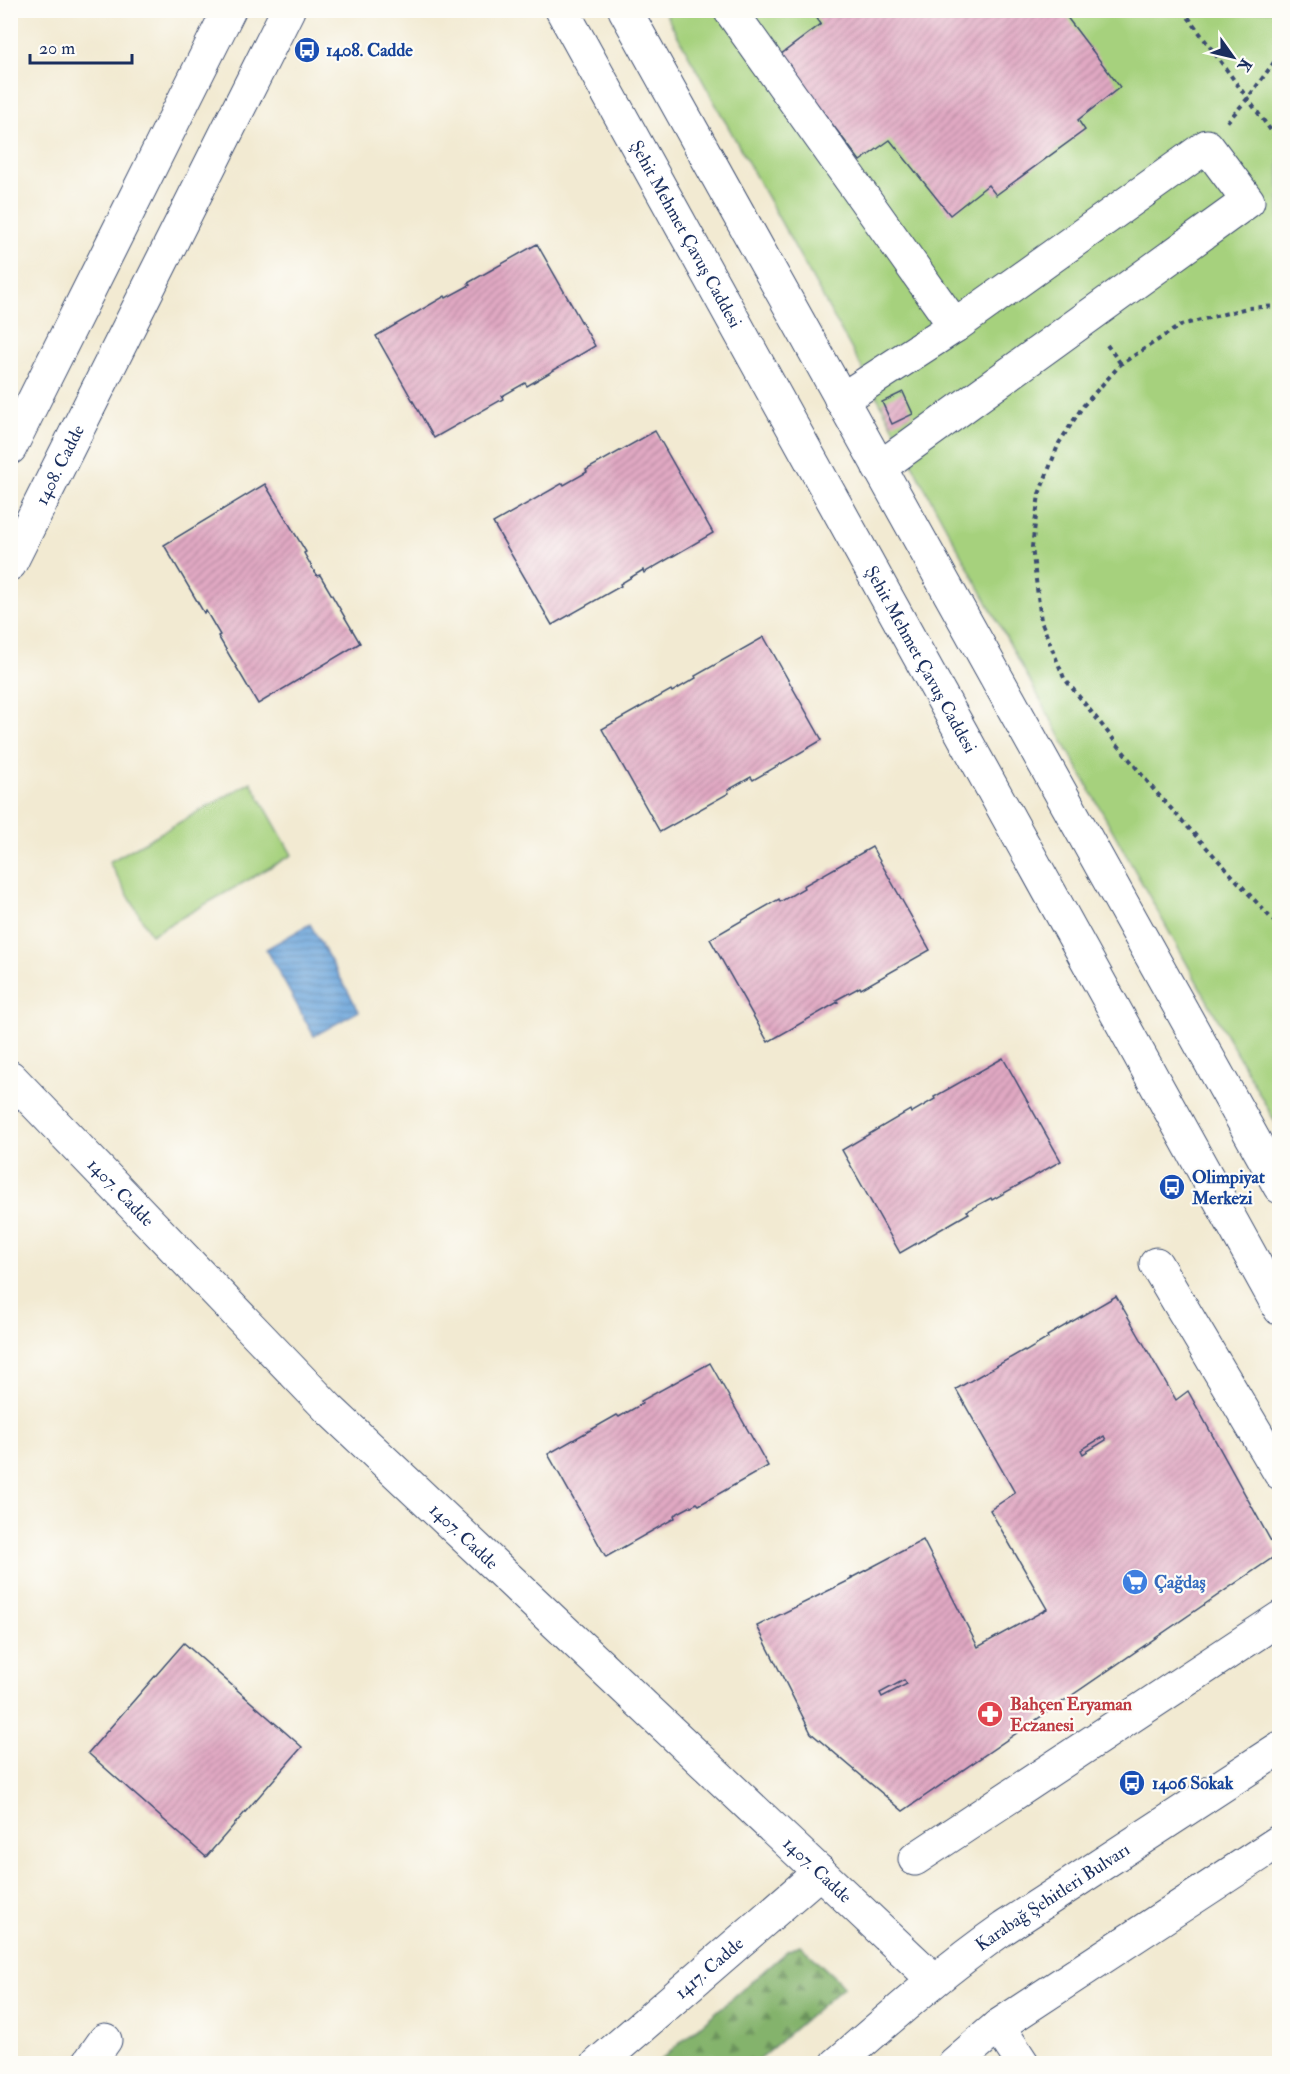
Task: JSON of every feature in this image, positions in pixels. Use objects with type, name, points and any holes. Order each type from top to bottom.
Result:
[{"type":"main road","points":[[10,448],[229,10]]},
{"type":"main road","name":"1408. Cadde","points":[[10,564],[288,10]]},
{"type":"main road","name":"Şehit Mehmet Çavuş Caddesi","points":[[562,10],[1280,1309]]},
{"type":"main road","points":[[625,10],[1280,1187]]},
{"type":"main road","points":[[730,10],[955,326]]},
{"type":"main road","points":[[841,400],[955,326],[1208,146],[1248,201],[879,468]]},
{"type":"main road","name":"1407. Cadde","points":[[10,1077],[329,1409],[934,1980]]},
{"type":"main road","points":[[1156,1264],[1280,1473]]},
{"type":"main road","points":[[915,1859],[1280,1618]]},
{"type":"main road","name":"Karabağ Şehitleri Bulvarı","points":[[837,2064],[934,1980],[1004,1928],[1280,1748]]},
{"type":"main road","points":[[954,2064],[998,2026],[1280,1841]]},
{"type":"main road","name":"1417. Cadde","points":[[598,2064],[820,1872]]},
{"type":"main road","points":[[998,2026],[1023,2064]]},
{"type":"path","points":[[1183,10],[1280,143]]},
{"type":"path","points":[[1248,98],[1280,54]]},
{"type":"path","points":[[1280,306],[1247,308],[1181,325],[1121,364],[1083,406],[1059,443],[1039,494],[1032,548],[1041,621],[1064,678],[1155,791],[1280,928]]},
{"type":"green space","points":[[664,11],[1279,11],[1279,1129],[1066,747],[863,370]]},
{"type":"green space","points":[[251,782],[292,855],[151,935],[109,862]]},
{"type":"green space","points":[[800,1945],[844,1986],[755,2063],[657,2063],[787,1951]]},
{"type":"water","points":[[310,924],[359,1011],[314,1036],[266,949]]},
{"type":"building","points":[[811,10],[1065,10],[1063,12],[1120,87],[1078,120],[1085,130],[996,195],[988,185],[950,215],[890,140],[860,161],[780,55],[821,24]]},
{"type":"building","points":[[537,244],[595,346],[527,386],[525,383],[502,396],[503,399],[434,438],[376,336],[445,296],[446,298],[470,285],[468,283]]},
{"type":"building","points":[[903,392],[913,414],[892,424],[882,402]]},
{"type":"building","points":[[655,431],[713,533],[644,573],[643,570],[620,584],[621,586],[552,625],[493,523],[587,472],[586,470]]},
{"type":"building","points":[[265,484],[306,552],[304,553],[317,576],[320,575],[360,643],[258,704],[206,611],[204,613],[164,545]]},
{"type":"building","points":[[764,637],[822,740],[753,780],[751,777],[728,790],[729,793],[660,832],[602,729],[671,690],[672,692],[696,678],[695,676]]},
{"type":"building","points":[[872,847],[930,950],[861,989],[860,987],[836,1000],[838,1002],[768,1042],[710,939],[779,899],[780,902],[804,888],[803,886]]},
{"type":"building","points":[[1003,1058],[1061,1161],[992,1200],[991,1198],[967,1211],[969,1213],[900,1253],[842,1150],[910,1110],[911,1113],[935,1099],[934,1097]]},
{"type":"building","points":[[1116,1296],[1176,1400],[1188,1391],[1278,1554],[903,1811],[811,1733],[757,1626],[852,1579],[923,1540],[978,1647],[1047,1609],[990,1510],[1015,1493],[956,1389],[1024,1350],[1025,1352],[1048,1338],[1047,1336]],"holes":[[[1104,1436],[1106,1440],[1083,1454],[1081,1450]],[[904,1680],[907,1684],[882,1697],[880,1693]]]},
{"type":"building","points":[[710,1363],[768,1466],[699,1505],[697,1503],[674,1515],[675,1518],[606,1557],[548,1454],[617,1415],[619,1417],[642,1404],[641,1401]]},
{"type":"building","points":[[184,1643],[302,1747],[206,1857],[88,1753]]},
{"type":"place","name":"1408. Cadde","points":[[307,50]]},
{"type":"place","name":"Olimpiyat Merkezi","points":[[1172,1187]]},
{"type":"place","name":"Çağdaş","points":[[1135,1582]]},
{"type":"place","name":"Bahçen Eryaman Eczanesi","points":[[990,1714]]},
{"type":"place","name":"1406 Sokak","points":[[1132,1783]]}]
